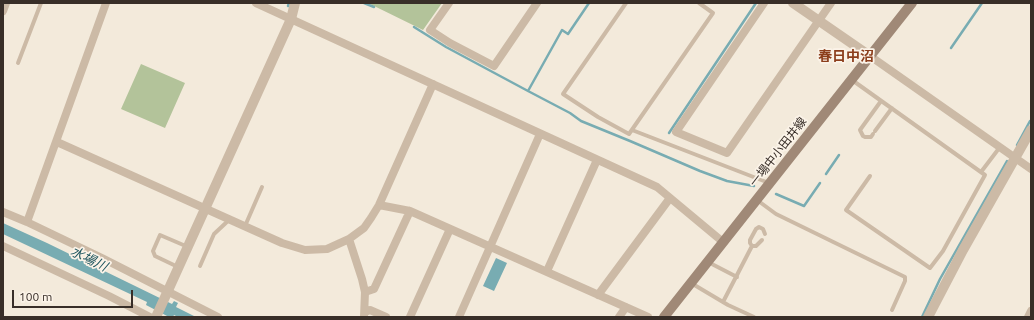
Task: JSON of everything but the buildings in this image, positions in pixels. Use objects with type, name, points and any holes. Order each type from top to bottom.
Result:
[{"type":"main road","name":"一場中小田井線","points":[[664,317],[912,3]]},
{"type":"street","points":[[3,11],[6,3]]},
{"type":"street","points":[[28,222],[106,3]]},
{"type":"street","points":[[256,3],[657,187],[724,242]]},
{"type":"street","points":[[3,246],[154,317],[179,267],[291,19],[295,3]]},
{"type":"street","points":[[449,3],[430,30],[450,43],[494,66],[537,3]]},
{"type":"street","points":[[764,3],[676,132],[727,153],[831,3]]},
{"type":"street","points":[[792,3],[1031,169]]},
{"type":"street","points":[[57,142],[282,243],[305,250],[327,248],[349,239],[364,228],[379,205],[433,84]]},
{"type":"street","points":[[928,317],[963,250],[1031,130]]},
{"type":"street","points":[[460,317],[540,134]]},
{"type":"street","points":[[547,271],[597,160]]},
{"type":"street","points":[[598,294],[670,198]]},
{"type":"street","points":[[379,205],[410,211],[648,317]]},
{"type":"street","points":[[365,292],[374,289],[410,211]]},
{"type":"street","points":[[3,212],[28,222],[167,293],[218,317]]},
{"type":"street","points":[[410,317],[450,229]]},
{"type":"street","points":[[349,239],[359,266],[365,292],[364,314]]},
{"type":"street","points":[[619,317],[626,307]]},
{"type":"street","points":[[364,314],[370,310],[386,317]]},
{"type":"street","points":[[1028,317],[1031,311]]},
{"type":"lane","points":[[18,63],[41,3]]},
{"type":"lane","points":[[626,3],[563,94],[598,117],[629,134],[713,13],[699,3]]},
{"type":"lane","points":[[852,80],[985,175],[943,251],[930,268],[846,210],[870,176]]},
{"type":"lane","points":[[881,101],[860,130],[865,137],[871,137],[892,108]]},
{"type":"lane","points":[[632,130],[770,183]]},
{"type":"lane","points":[[981,172],[1000,147]]},
{"type":"lane","points":[[245,226],[262,187]]},
{"type":"lane","points":[[757,200],[776,214],[905,278],[892,310]]},
{"type":"lane","points":[[200,266],[214,234],[229,219]]},
{"type":"lane","points":[[723,302],[752,246],[750,240],[756,229],[761,227],[764,234]]},
{"type":"lane","points":[[179,267],[155,256],[153,251],[160,234],[188,247]]},
{"type":"lane","points":[[752,246],[756,246],[762,240]]},
{"type":"lane","points":[[708,262],[737,277]]},
{"type":"lane","points":[[691,283],[723,302],[754,317]]},
{"type":"green space","points":[[368,3],[442,3],[423,30]]},
{"type":"green space","points":[[141,64],[185,83],[165,128],[121,109]]},
{"type":"water","points":[[3,223],[172,304],[174,301],[178,303],[176,307],[196,317],[178,317],[174,315],[173,317],[169,317],[146,305],[147,302],[3,234]]},
{"type":"water","points":[[496,258],[507,263],[494,291],[483,286]]},
{"type":"waterway","points":[[364,3],[374,7]]},
{"type":"waterway","points":[[528,91],[562,30],[568,34],[589,3]]},
{"type":"waterway","points":[[669,133],[756,3]]},
{"type":"waterway","points":[[951,48],[982,3]]},
{"type":"waterway","points":[[414,27],[446,47],[570,113],[581,121],[700,171],[727,181],[754,186]]},
{"type":"waterway","points":[[1017,145],[1030,121]]},
{"type":"waterway","points":[[826,174],[839,155]]},
{"type":"waterway","points":[[922,317],[940,279],[1007,161]]},
{"type":"waterway","points":[[776,194],[804,206],[820,183]]},
{"type":"district","name":"春日中沼","points":[[846,56]]},
{"type":"water label","name":"水場川","points":[[89,259]]}]
